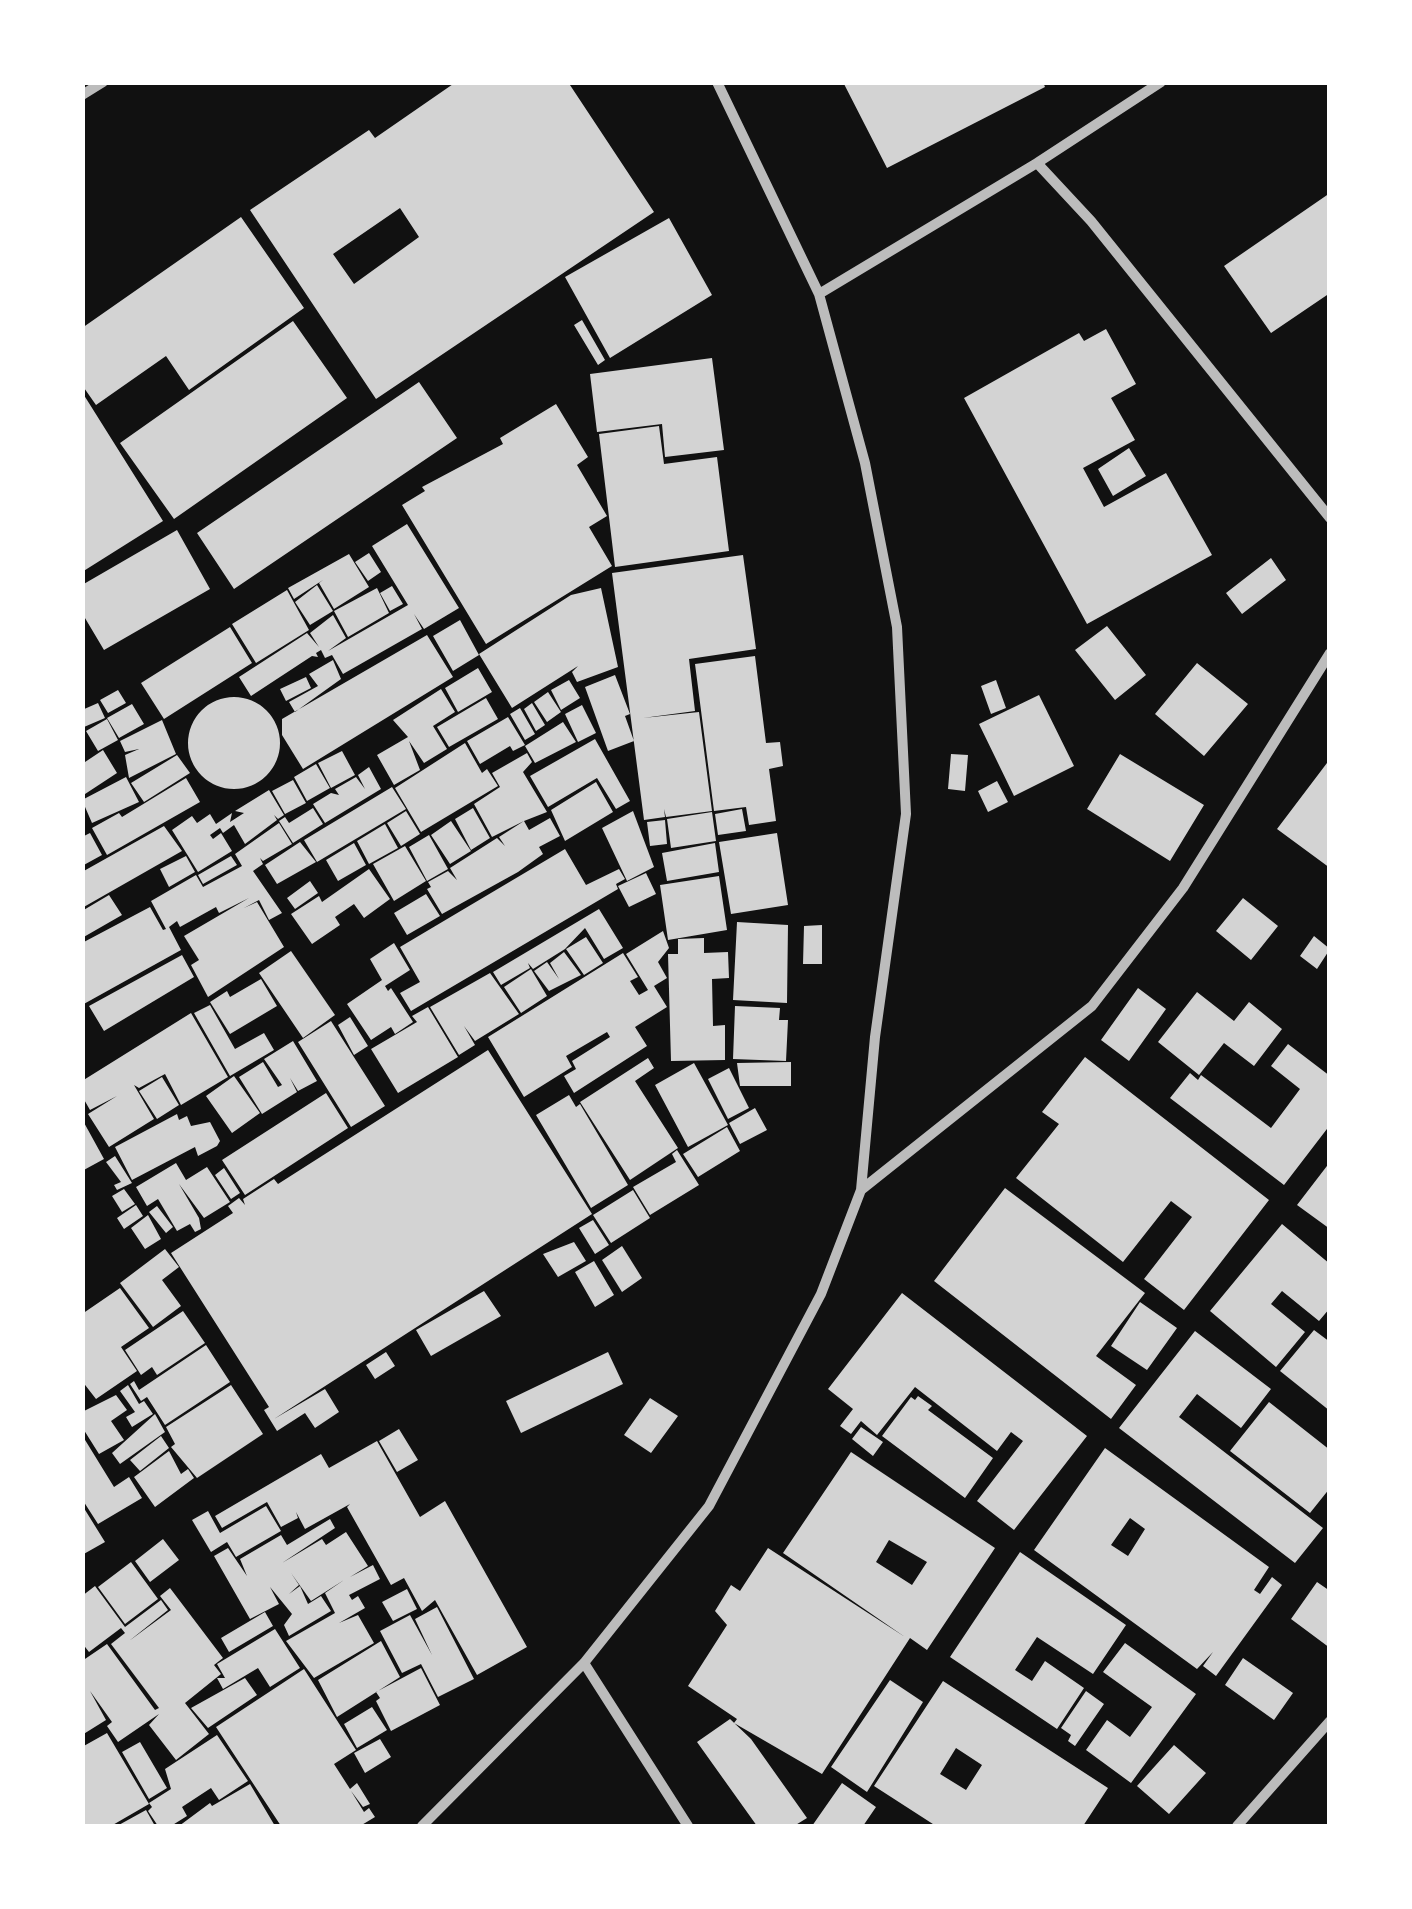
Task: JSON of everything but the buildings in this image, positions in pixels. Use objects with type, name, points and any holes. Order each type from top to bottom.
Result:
[{"type":"street","points":[[82,96],[103,82]]},
{"type":"street","points":[[422,1826],[584,1664],[709,1506],[822,1294],[861,1190],[875,1037],[906,814],[898,627],[865,464],[819,294],[717,82]]},
{"type":"street","points":[[819,294],[1037,164],[1161,82]]},
{"type":"street","points":[[1037,164],[1091,221],[1330,518]]},
{"type":"street","points":[[861,1190],[1092,1006],[1183,888],[1330,653]]},
{"type":"street","points":[[584,1664],[688,1826]]},
{"type":"street","points":[[1238,1826],[1330,1720]]}]
